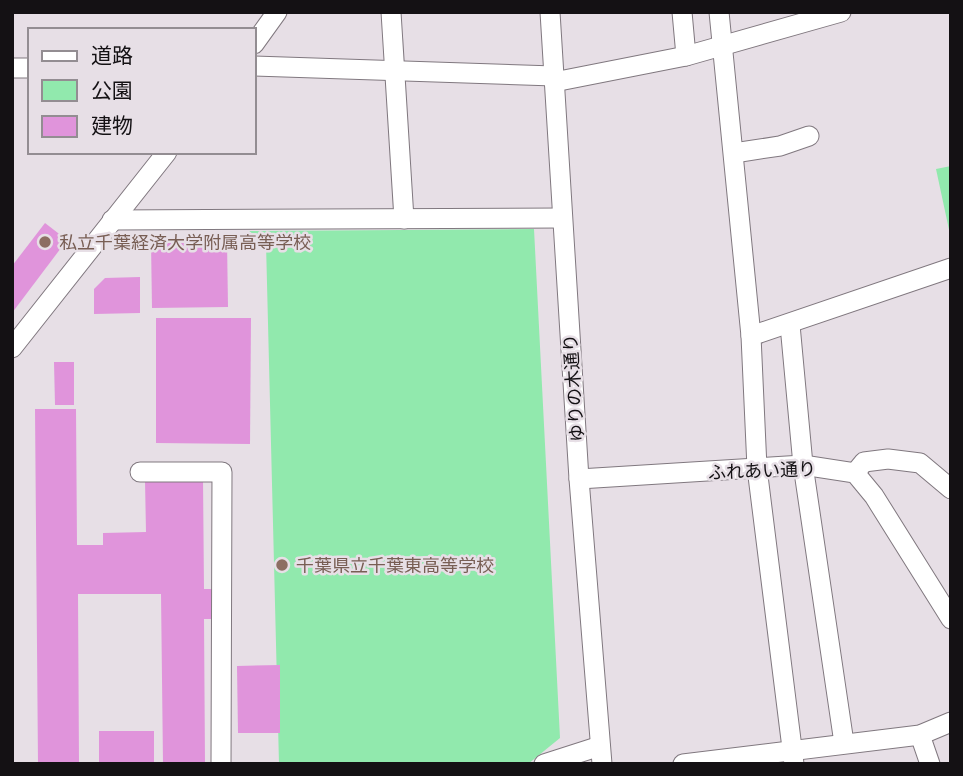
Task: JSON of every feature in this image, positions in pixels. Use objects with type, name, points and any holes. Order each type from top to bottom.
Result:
[{"type":"street","points":[[256,41],[277,12]]},
{"type":"street","points":[[391,12],[404,219]]},
{"type":"street","name":"ゆりの木通り","points":[[550,12],[579,479],[601,755]]},
{"type":"street","points":[[682,12],[686,56]]},
{"type":"street","points":[[719,12],[751,336],[757,468],[793,756]]},
{"type":"street","points":[[256,66],[554,79],[686,56],[841,12]]},
{"type":"street","points":[[734,153],[780,146],[809,136]]},
{"type":"street","points":[[12,348],[165,154]]},
{"type":"street","points":[[112,220],[562,219]]},
{"type":"street","points":[[751,336],[790,325],[951,268]]},
{"type":"street","points":[[790,325],[803,466],[845,743]]},
{"type":"street","points":[[951,489],[920,463],[888,459],[864,462],[855,473],[874,496],[951,619]]},
{"type":"street","name":"ふれあい通り","points":[[579,479],[803,466],[855,473]]},
{"type":"street","points":[[140,472],[222,472],[221,764]]},
{"type":"street","points":[[683,764],[793,756],[845,743],[920,736],[951,722]]},
{"type":"street","points":[[920,736],[930,764]]},
{"type":"street","points":[[544,764],[601,755]]},
{"type":"green space","points":[[951,166],[951,239],[936,169]]},
{"type":"green space","points":[[534,229],[560,738],[528,764],[279,764],[266,243],[249,231]]},
{"type":"building","points":[[45,223],[67,240],[12,313],[12,266]]},
{"type":"building","points":[[227,241],[228,307],[152,308],[151,242]]},
{"type":"building","points":[[140,277],[140,313],[94,314],[94,289],[105,278]]},
{"type":"building","points":[[156,318],[251,318],[250,444],[156,443]]},
{"type":"building","points":[[54,362],[74,362],[74,405],[55,405]]},
{"type":"building","points":[[35,409],[76,409],[77,545],[103,545],[103,533],[146,532],[145,480],[203,479],[204,589],[216,589],[216,619],[204,619],[205,764],[163,764],[161,594],[78,594],[79,764],[38,764]]},
{"type":"building","points":[[280,665],[280,733],[238,733],[237,666]]},
{"type":"building","points":[[99,731],[154,731],[154,764],[99,764]]},
{"type":"place","name":"私立千葉経済大学附属高等学校","points":[[45,242]]},
{"type":"place","name":"千葉県立千葉東高等学校","points":[[282,565]]}]
